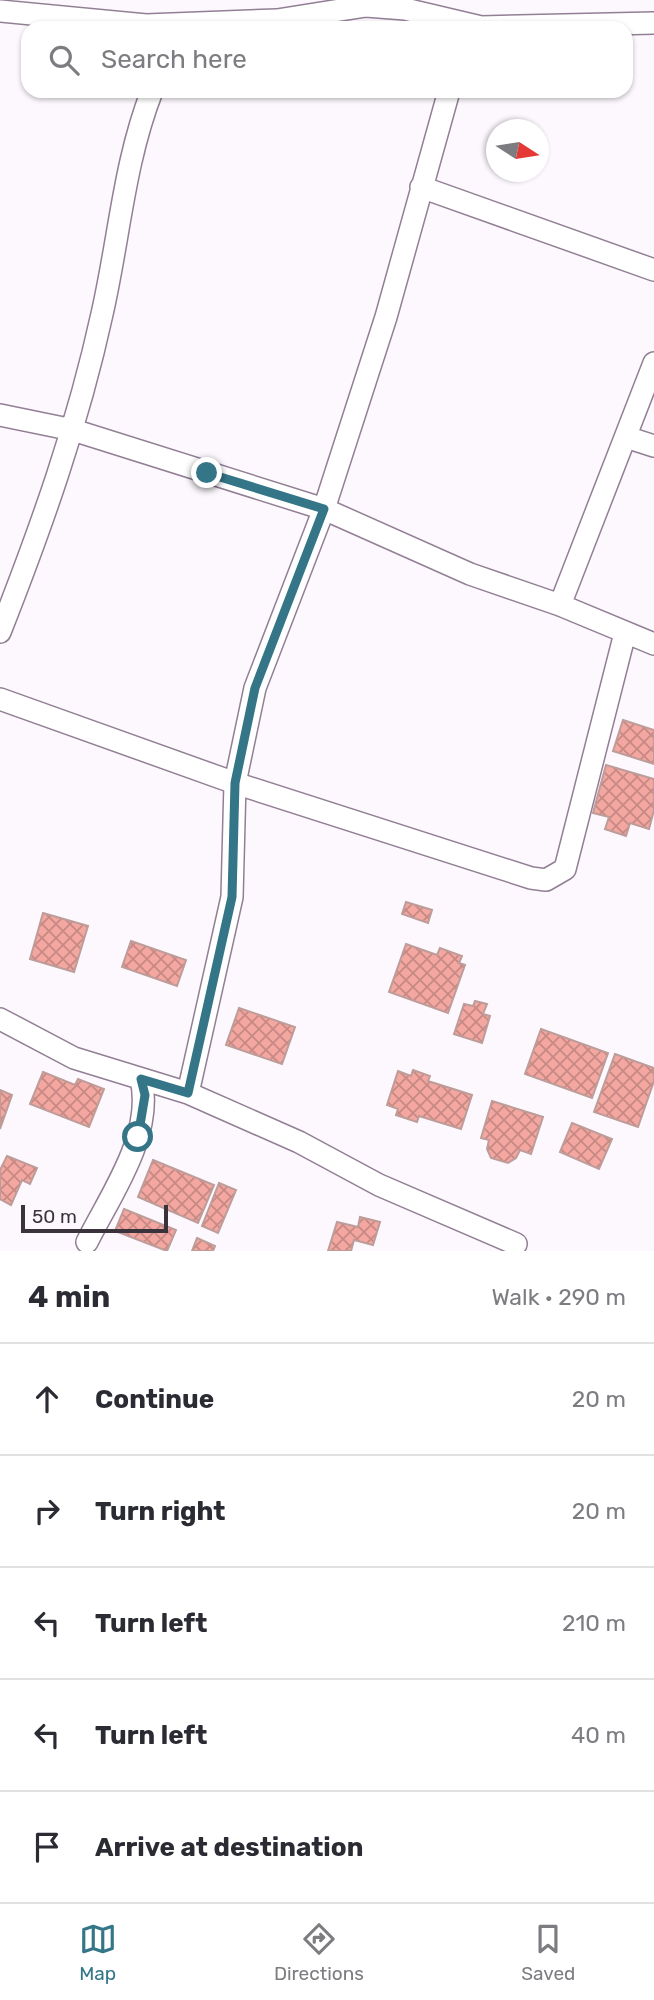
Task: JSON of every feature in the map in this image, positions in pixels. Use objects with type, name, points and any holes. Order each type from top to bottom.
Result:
[{"type":"street","points":[[262,21],[366,3],[456,21]]},
{"type":"street","points":[[0,10],[90,21]]},
{"type":"street","points":[[633,23],[654,23]]},
{"type":"street","points":[[0,632],[46,514],[73,430],[102,313],[135,143],[150,98]]},
{"type":"street","points":[[188,1093],[232,897],[235,783],[255,688],[324,509],[386,317],[447,98]]},
{"type":"street","points":[[421,187],[654,270]]},
{"type":"street","points":[[560,605],[654,363]]},
{"type":"street","points":[[0,415],[73,430],[324,509],[470,574],[560,605],[654,644]]},
{"type":"street","points":[[626,437],[654,446]]},
{"type":"street","points":[[0,699],[235,783],[531,878],[546,880],[558,876],[565,869],[625,633]]},
{"type":"street","points":[[0,1019],[74,1058],[188,1093],[308,1146],[379,1185],[516,1244]]},
{"type":"street","points":[[87,1242],[138,1137],[145,1095],[141,1079]]},
{"type":"building","points":[[623,720],[654,730],[654,764],[613,751]]},
{"type":"building","points":[[606,765],[654,779],[654,810],[649,829],[630,823],[626,836],[605,829],[609,817],[593,813]]},
{"type":"building","points":[[406,902],[432,910],[428,923],[402,914]]},
{"type":"building","points":[[43,913],[88,926],[74,972],[30,959]]},
{"type":"building","points":[[131,941],[186,960],[177,986],[122,967]]},
{"type":"building","points":[[406,944],[437,955],[440,948],[462,956],[459,963],[465,965],[448,1013],[389,992]]},
{"type":"building","points":[[475,1001],[487,1004],[483,1014],[490,1016],[482,1043],[454,1034],[464,1004],[473,1006]]},
{"type":"building","points":[[239,1008],[295,1027],[282,1064],[226,1045]]},
{"type":"building","points":[[541,1029],[608,1053],[592,1098],[525,1074]]},
{"type":"building","points":[[615,1054],[654,1068],[654,1081],[638,1127],[594,1112]]},
{"type":"building","points":[[413,1070],[430,1076],[428,1081],[472,1095],[461,1129],[419,1116],[417,1122],[396,1115],[398,1109],[387,1105],[398,1071],[411,1076]]},
{"type":"building","points":[[43,1072],[75,1085],[78,1079],[104,1089],[89,1127],[30,1104]]},
{"type":"building","points":[[0,1090],[12,1095],[0,1129]]},
{"type":"building","points":[[492,1101],[543,1117],[531,1154],[520,1150],[516,1158],[508,1163],[491,1158],[487,1149],[489,1140],[481,1138]]},
{"type":"building","points":[[572,1123],[612,1139],[599,1169],[560,1152]]},
{"type":"building","points":[[7,1156],[37,1168],[30,1184],[22,1180],[11,1205],[0,1199],[0,1170]]},
{"type":"building","points":[[153,1160],[214,1185],[198,1223],[138,1197]]},
{"type":"building","points":[[219,1183],[236,1190],[218,1233],[202,1226]]},
{"type":"building","points":[[124,1209],[176,1230],[167,1251],[115,1231]]},
{"type":"building","points":[[360,1217],[380,1222],[373,1245],[354,1240],[351,1251],[328,1251],[337,1222],[358,1227]]},
{"type":"building","points":[[197,1238],[215,1246],[213,1251],[192,1251]]},
{"type":"route","points":[[138,1137],[145,1095],[141,1079],[188,1093],[232,897],[235,783],[255,688],[290,591],[324,509],[207,473]]}]
